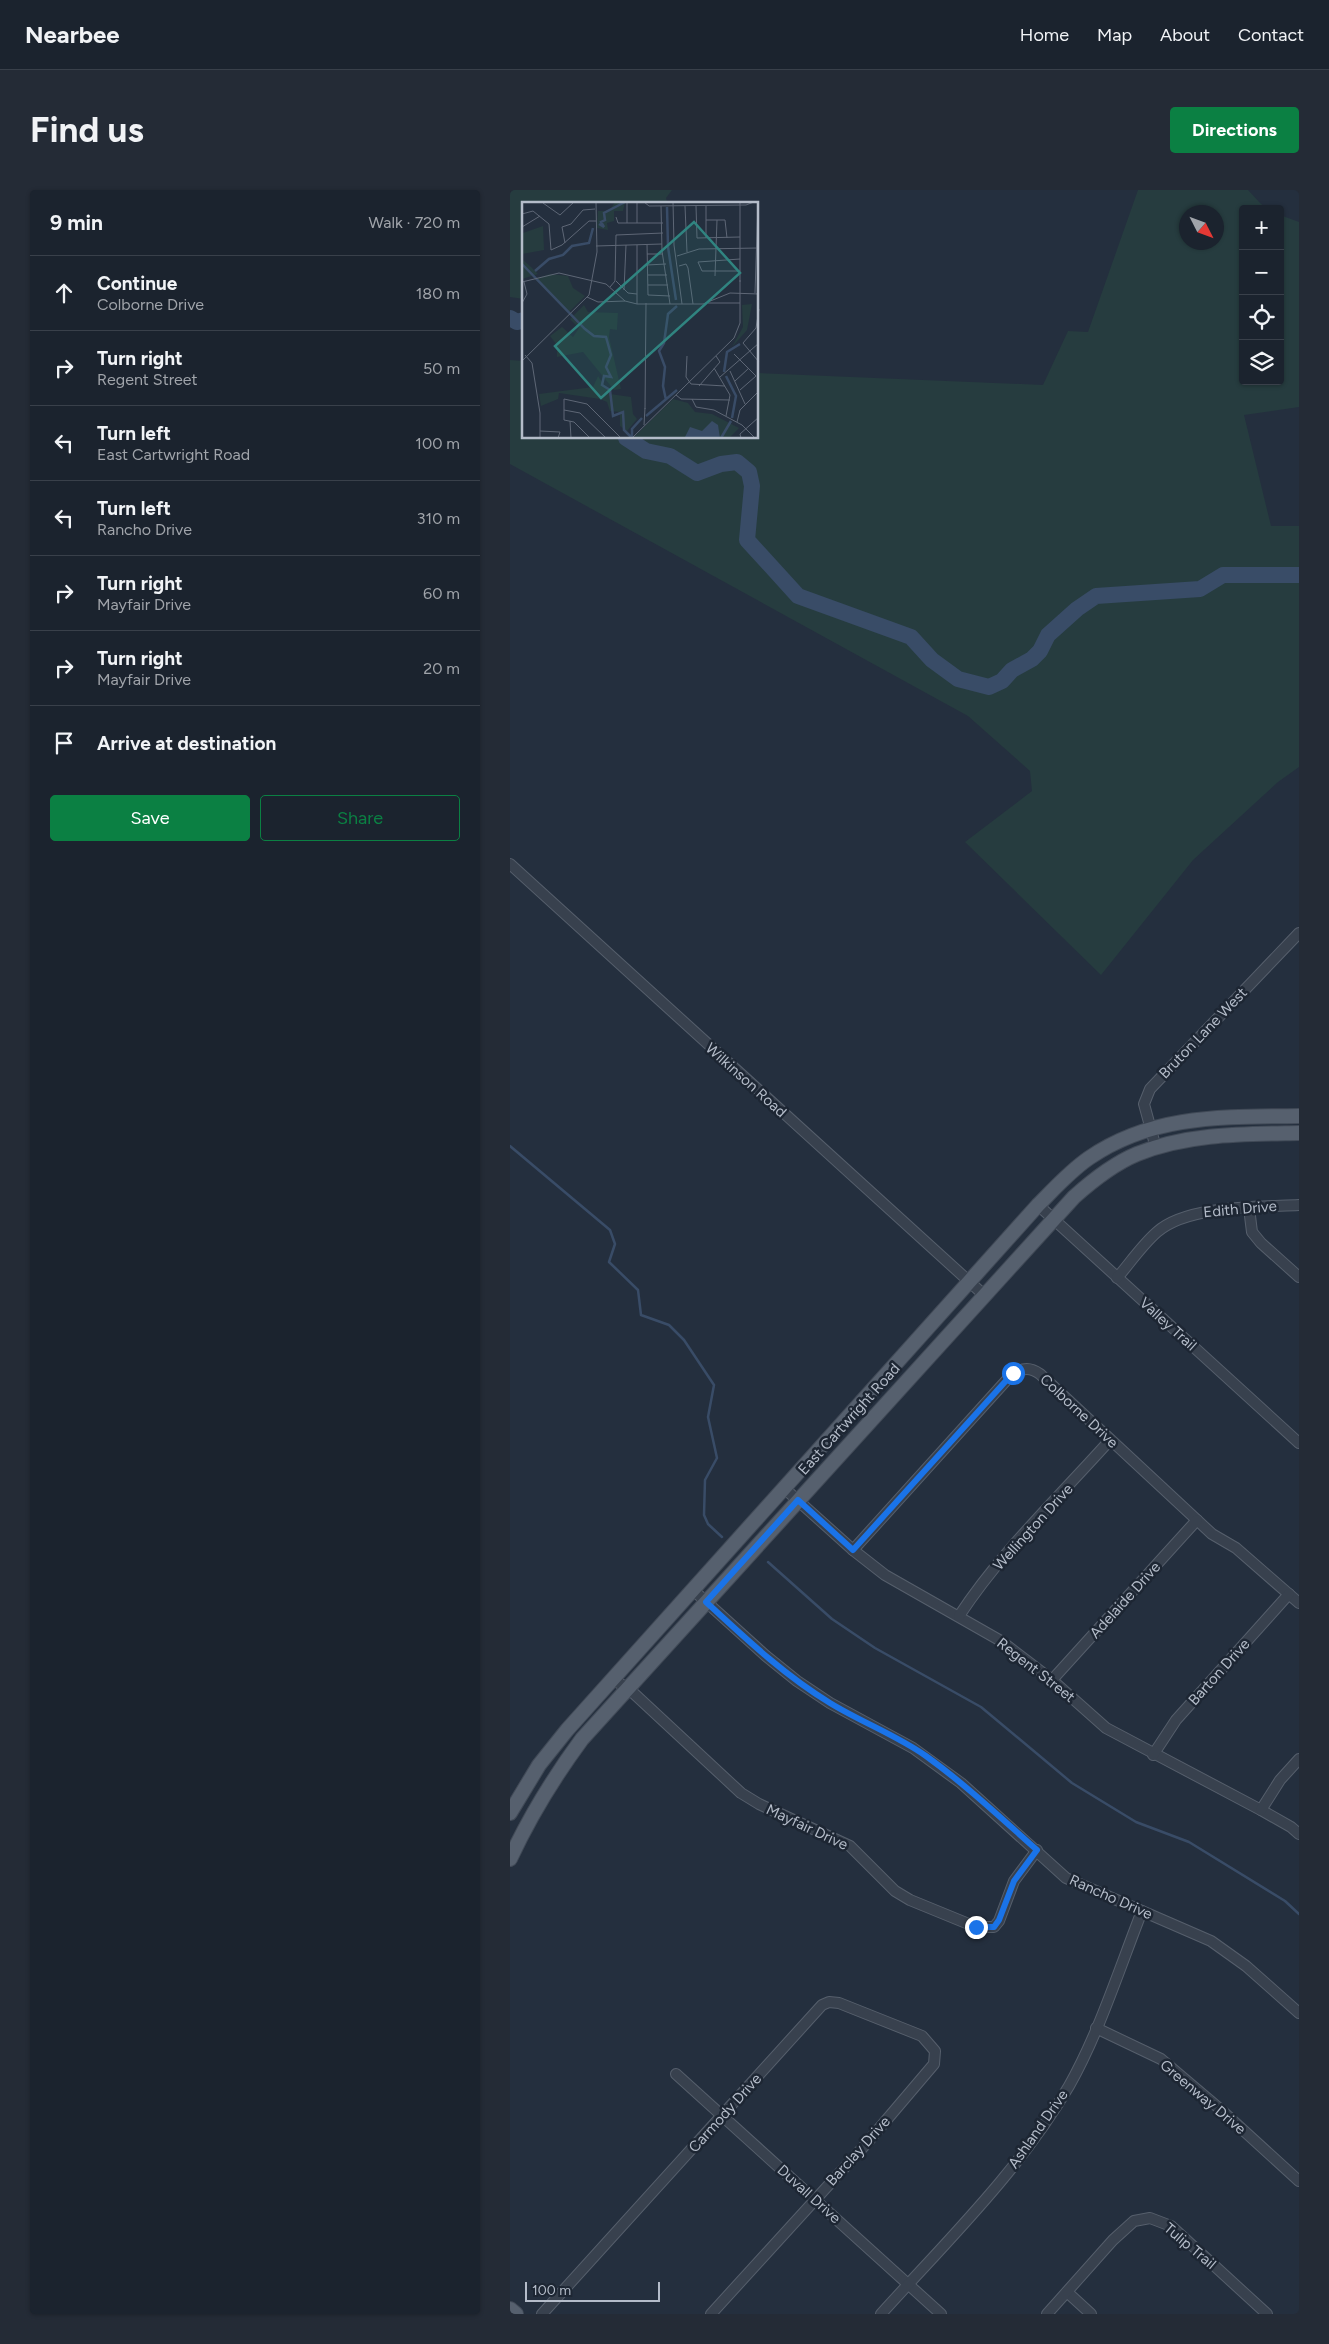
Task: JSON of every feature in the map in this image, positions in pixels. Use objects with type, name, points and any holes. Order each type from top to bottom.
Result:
[{"type":"main road","name":"East Cartwright Road","points":[[511,1809],[539,1764],[567,1730],[1038,1205],[1070,1172],[1116,1142],[1150,1128],[1218,1117],[1299,1116]]},
{"type":"main road","name":"East Cartwright Road","points":[[511,1855],[557,1772],[582,1739],[1053,1218],[1094,1179],[1137,1154],[1178,1141],[1234,1134],[1299,1133]]},
{"type":"main road","points":[[526,1786],[542,1797]]},
{"type":"main road","points":[[510,2309],[516,2314]]},
{"type":"street","name":"Wilkinson Road","points":[[510,864],[984,1295]]},
{"type":"street","name":"Bruton Lane West","points":[[1156,1148],[1144,1104],[1150,1089],[1299,933]]},
{"type":"street","name":"Valley Trail","points":[[1038,1205],[1299,1443]]},
{"type":"street","name":"Edith Drive","points":[[1117,1278],[1158,1231],[1197,1213],[1299,1205]]},
{"type":"street","points":[[1249,1208],[1252,1232],[1261,1243],[1299,1277]]},
{"type":"street","name":"Colborne Drive","points":[[853,1550],[1013,1373],[1023,1368],[1033,1369],[1212,1534],[1236,1548],[1299,1603]]},
{"type":"street","name":"Wellington Drive","points":[[960,1616],[972,1597],[1007,1555],[1110,1440]]},
{"type":"street","name":"Regent Street","points":[[784,1488],[884,1575],[960,1616],[1000,1641],[1052,1680],[1106,1728],[1261,1810],[1299,1834]]},
{"type":"street","name":"Adelaide Drive","points":[[1052,1680],[1197,1520]]},
{"type":"street","name":"Rancho Drive","points":[[692,1590],[797,1681],[830,1703],[926,1756],[961,1783],[1066,1878],[1210,1941],[1246,1966],[1299,2013]]},
{"type":"street","name":"Barton Drive","points":[[1153,1754],[1176,1720],[1289,1594]]},
{"type":"street","name":"Mayfair Drive","points":[[612,1680],[628,1688],[741,1793],[758,1804],[850,1846],[895,1891],[948,1917],[976,1927],[994,1927],[999,1920],[1014,1881],[1037,1850]]},
{"type":"street","points":[[1261,1810],[1280,1780],[1299,1759]]},
{"type":"street","name":"Ashland Drive","points":[[881,2314],[1025,2152],[1069,2085],[1096,2028],[1142,1911]]},
{"type":"street","name":"Carmody Drive","points":[[542,2314],[822,2005],[829,2002],[839,2003],[922,2036],[935,2051]]},
{"type":"street","name":"Greenway Drive","points":[[1096,2028],[1161,2059],[1299,2181]]},
{"type":"street","name":"Barclay Drive","points":[[711,2314],[866,2144],[934,2064],[935,2051]]},
{"type":"street","name":"Duvall Drive","points":[[676,2074],[941,2314]]},
{"type":"street","name":"Tulip Trail","points":[[1047,2314],[1113,2240],[1134,2220],[1150,2218],[1171,2226],[1267,2314]]},
{"type":"street","points":[[1067,2292],[1091,2314]]},
{"type":"green space","points":[[510,190],[672,190],[666,198],[667,202],[522,202],[522,299],[510,297]]},
{"type":"green space","points":[[1138,190],[1248,190],[1263,205],[1239,205],[1239,385],[1284,385],[1284,216],[1299,222],[1299,407],[1244,415],[1271,526],[1299,526],[1299,767],[1278,782],[1193,860],[1101,975],[965,842],[1032,791],[1030,771],[968,716],[510,464],[510,360],[522,361],[522,439],[759,439],[759,373],[1043,385],[1068,331],[1088,332]]},
{"type":"waterway","points":[[510,318],[517,322],[522,321]]},
{"type":"waterway","points":[[628,439],[646,451],[670,456],[697,473],[721,464],[737,462],[749,472],[752,486],[747,540],[798,596],[911,637],[932,660],[958,679],[989,687],[1002,681],[1012,670],[1032,659],[1040,651],[1048,635],[1077,609],[1096,596],[1200,589],[1223,575],[1299,575]]},
{"type":"waterway","points":[[510,1146],[610,1230],[615,1244],[609,1262],[638,1290],[641,1315],[669,1325],[684,1340],[714,1385],[708,1417],[717,1458],[705,1480],[704,1515],[708,1524],[722,1537]]},
{"type":"waterway","points":[[768,1562],[832,1619],[875,1648],[981,1707],[1072,1783],[1136,1822],[1189,1842],[1285,1901],[1299,1914]]},
{"type":"route","points":[[976,1927],[994,1927],[999,1920],[1014,1881],[1037,1850],[961,1783],[926,1756],[830,1703],[797,1681],[706,1602],[798,1500],[853,1550],[1013,1373]]}]
